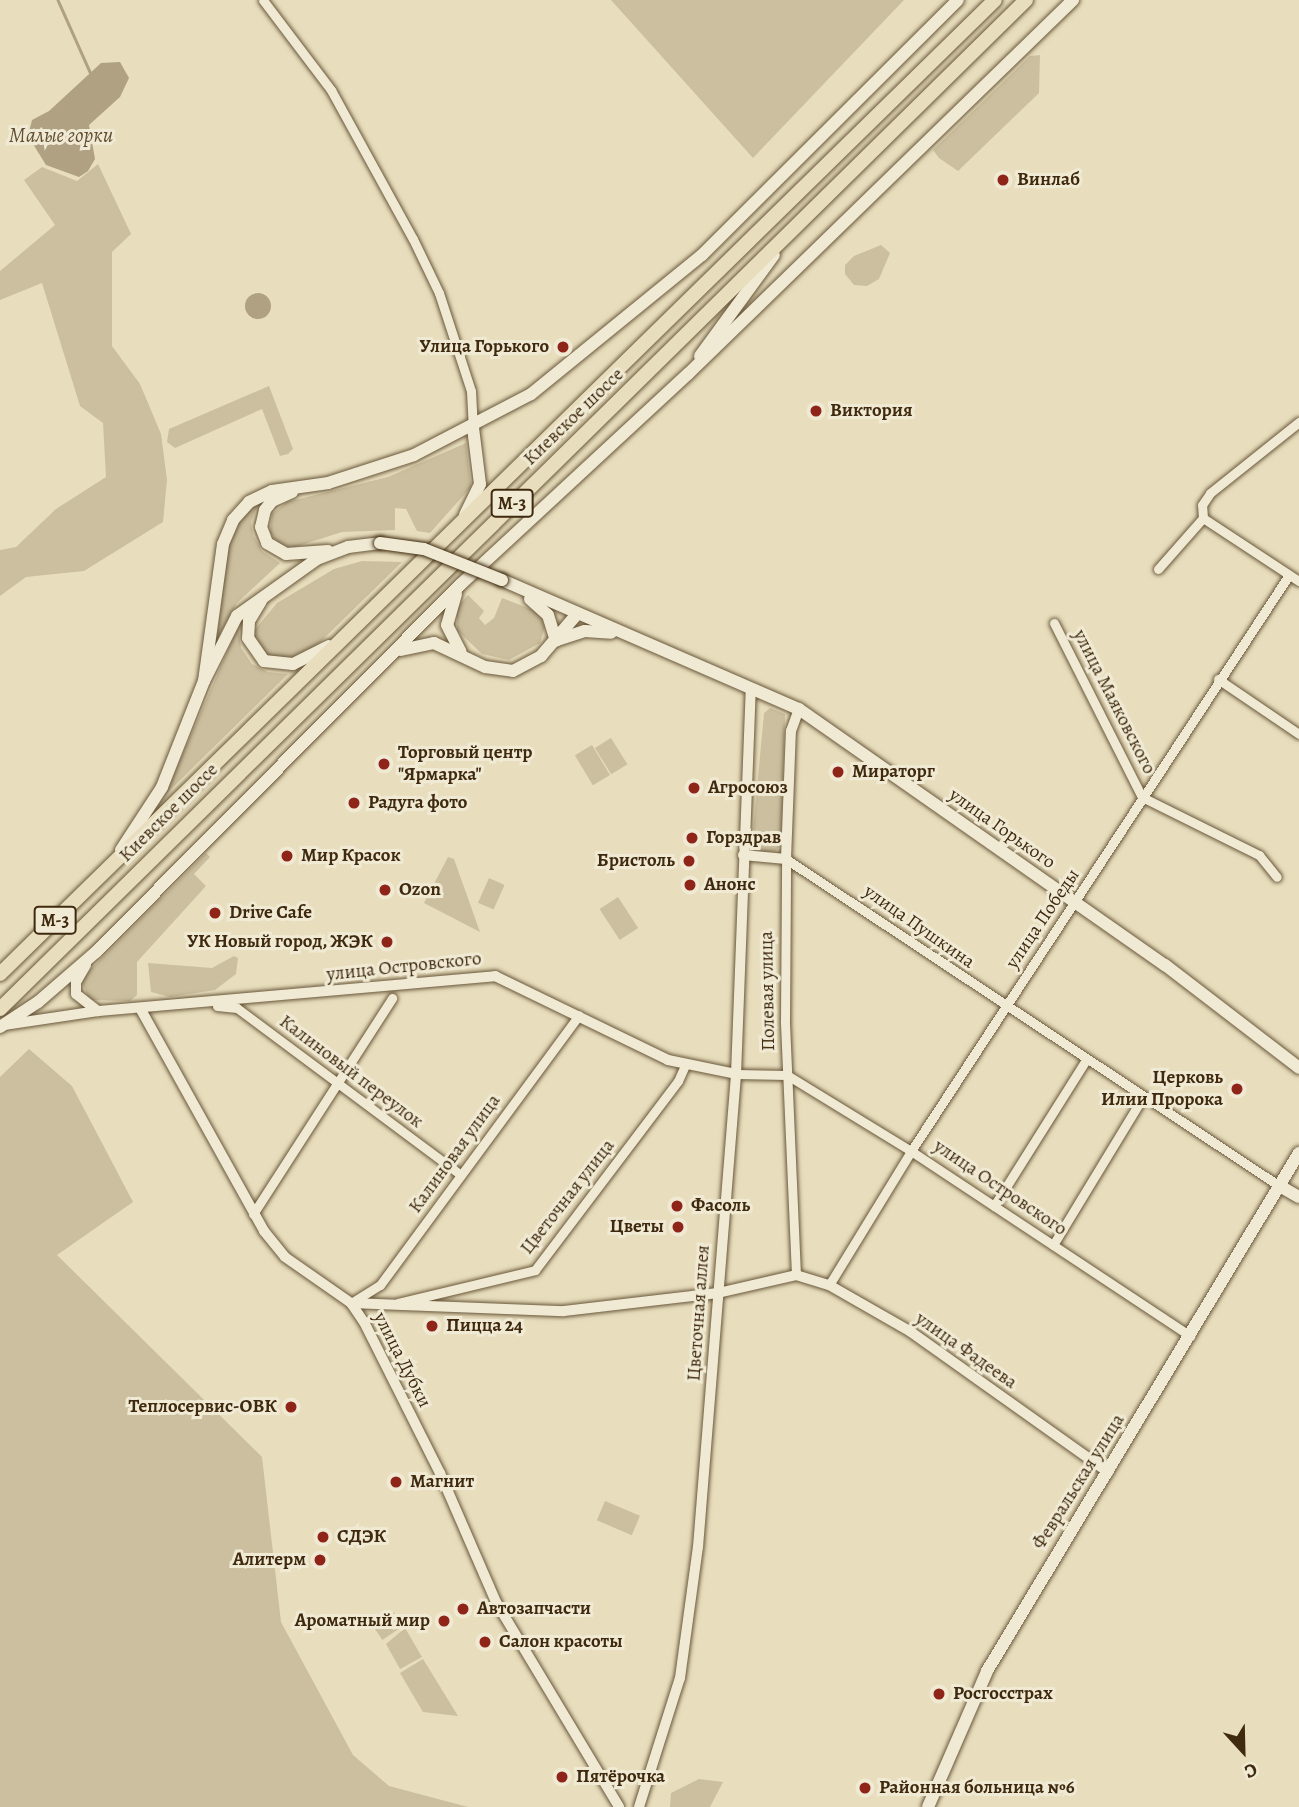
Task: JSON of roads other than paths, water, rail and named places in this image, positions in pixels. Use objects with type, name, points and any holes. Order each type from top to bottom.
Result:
[{"type":"highway","name":"Киевское шоссе","points":[[0,974],[995,0]]},
{"type":"highway","name":"Киевское шоссе","points":[[0,1009],[1026,0]]},
{"type":"main road","points":[[204,681],[229,527],[257,498],[304,488],[388,464],[473,428],[531,394],[670,283],[958,0]]},
{"type":"main road","points":[[995,31],[1037,0]]},
{"type":"main road","points":[[2,1026],[38,1002],[96,952],[461,584],[688,374],[1073,0]]},
{"type":"main road","points":[[688,374],[734,303],[788,236]]},
{"type":"main road","points":[[458,526],[480,484],[473,428]]},
{"type":"main road","points":[[304,488],[268,505],[262,522],[264,538],[271,547],[286,554],[335,551],[380,543],[424,548],[625,636]]},
{"type":"main road","points":[[110,867],[162,787],[204,681],[234,620],[271,589],[335,551]]},
{"type":"main road","points":[[502,580],[546,611],[556,641]]},
{"type":"main road","points":[[461,584],[447,620],[461,652]]},
{"type":"main road","points":[[271,589],[248,625],[251,645],[264,661],[281,665],[304,661],[346,634]]},
{"type":"main road","points":[[397,651],[428,642],[461,652],[485,667],[508,671],[533,662],[556,641],[577,614]]},
{"type":"main road","points":[[556,641],[592,631],[625,636]]},
{"type":"main road","name":"улица Горького","points":[[625,636],[799,709],[1076,903],[1299,1068]]},
{"type":"main road","name":"Февральская улица","points":[[928,1807],[987,1671],[1299,1153]]},
{"type":"main road","points":[[1278,1185],[1299,1197]]},
{"type":"street","points":[[263,0],[331,90],[413,239],[439,293],[471,391],[473,428]]},
{"type":"street","points":[[1158,569],[1203,518],[1202,505],[1210,493],[1299,422]]},
{"type":"street","points":[[1203,518],[1299,581]]},
{"type":"street","name":"улица Победы","points":[[829,1284],[911,1151],[1289,575]]},
{"type":"street","name":"улица Маяковского","points":[[1054,623],[1142,797]]},
{"type":"street","points":[[1219,679],[1299,734]]},
{"type":"street","name":"Цветочная аллея","points":[[639,1807],[684,1657],[736,1074],[751,688]]},
{"type":"street","name":"Полевая улица","points":[[796,1275],[787,1075],[786,859],[791,731],[799,709]]},
{"type":"street","points":[[1142,797],[1259,855],[1278,877]]},
{"type":"street","points":[[743,855],[786,859]]},
{"type":"street","name":"улица Пушкина","points":[[786,859],[1005,1007],[1278,1185]]},
{"type":"street","points":[[96,952],[78,977],[75,989],[83,1004],[97,1011]]},
{"type":"street","name":"улица Островского","points":[[140,1008],[495,976],[685,1065],[736,1074]]},
{"type":"street","points":[[253,1214],[335,1083],[393,998]]},
{"type":"street","name":"Калиновый переулок","points":[[217,1006],[237,1008],[461,1175]]},
{"type":"street","points":[[2,1026],[97,1011],[140,1008]]},
{"type":"street","name":"улица Дубки","points":[[140,1008],[253,1214],[285,1257],[351,1303],[433,1459],[496,1602],[619,1807]]},
{"type":"street","name":"Калиновая улица","points":[[351,1303],[380,1285],[579,1015]]},
{"type":"street","points":[[994,1206],[1086,1060]]},
{"type":"street","name":"Цветочная улица","points":[[398,1303],[535,1270],[678,1081],[685,1065]]},
{"type":"street","points":[[736,1074],[787,1075]]},
{"type":"street","name":"улица Островского","points":[[787,1075],[911,1151],[1190,1336]]},
{"type":"street","points":[[1053,1245],[1143,1097]]},
{"type":"street","points":[[351,1303],[564,1311],[718,1293],[796,1275]]},
{"type":"street","name":"улица Фадеева","points":[[796,1275],[829,1284],[911,1332],[1108,1472]]},
{"type":"water","name":"Малые горки","points":[[120,62],[129,78],[120,97],[89,125],[95,159],[88,171],[79,177],[46,165],[28,136],[32,120],[49,111],[101,63]]},
{"type":"water","points":[[258,293],[267,297],[271,306],[267,315],[258,319],[249,315],[245,306],[249,297]]},
{"type":"waterway","points":[[58,0],[90,72]]},
{"type":"place","name":"Винлаб","points":[[1003,180]]},
{"type":"place","name":"Улица Горького","points":[[563,347]]},
{"type":"place","name":"Виктория","points":[[816,411]]},
{"type":"place","name":"Торговый центр \"Ярмарка\"","points":[[384,764]]},
{"type":"place","name":"Мираторг","points":[[838,772]]},
{"type":"place","name":"Агросоюз","points":[[694,788]]},
{"type":"place","name":"Радуга фото","points":[[354,803]]},
{"type":"place","name":"Горздрав","points":[[692,838]]},
{"type":"place","name":"Мир Красок","points":[[287,856]]},
{"type":"place","name":"Бристоль","points":[[689,861]]},
{"type":"place","name":"Анонс","points":[[690,885]]},
{"type":"place","name":"Ozon","points":[[385,890]]},
{"type":"place","name":"Drive Cafe","points":[[215,913]]},
{"type":"place","name":"УК Новый город, ЖЭК","points":[[387,942]]},
{"type":"place","name":"Церковь Илии Пророка","points":[[1237,1089]]},
{"type":"place","name":"Фасоль","points":[[677,1206]]},
{"type":"place","name":"Цветы","points":[[678,1227]]},
{"type":"place","name":"Пицца 24","points":[[432,1326]]},
{"type":"place","name":"Теплосервис-ОВК","points":[[291,1407]]},
{"type":"place","name":"Магнит","points":[[396,1482]]},
{"type":"place","name":"СДЭК","points":[[323,1537]]},
{"type":"place","name":"Алитерм","points":[[320,1560]]},
{"type":"place","name":"Автозапчасти","points":[[463,1609]]},
{"type":"place","name":"Ароматный мир","points":[[444,1621]]},
{"type":"place","name":"Салон красоты","points":[[485,1642]]},
{"type":"place","name":"Росгосстрах","points":[[939,1694]]},
{"type":"place","name":"Пятёрочка","points":[[562,1777]]},
{"type":"place","name":"Районная больница №6","points":[[865,1788]]}]
